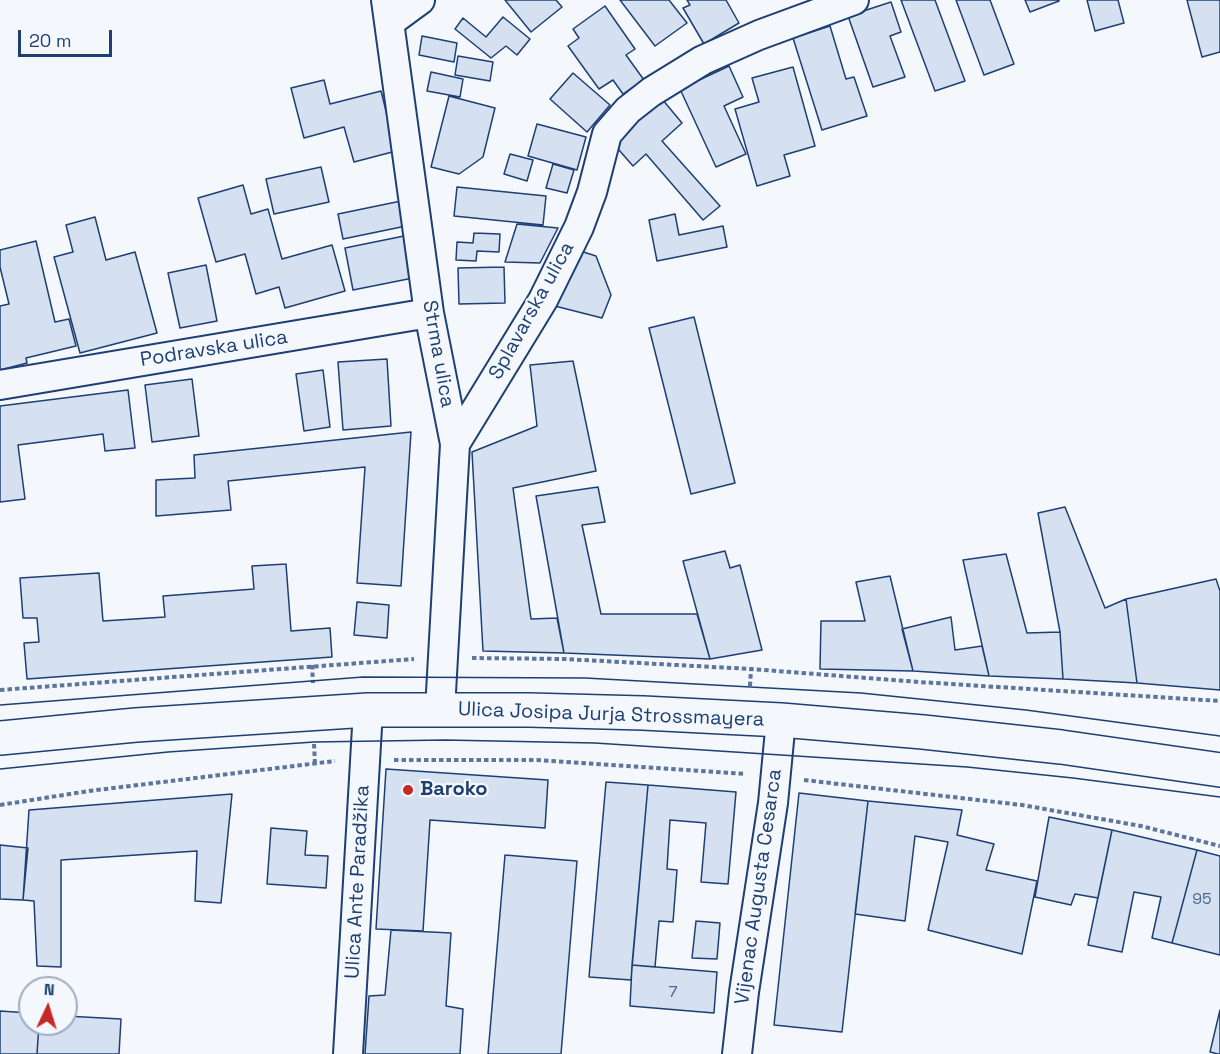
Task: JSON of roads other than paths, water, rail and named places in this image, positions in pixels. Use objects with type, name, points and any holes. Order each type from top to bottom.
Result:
[{"type":"main road","name":"Ulica Josipa Jurja Strossmayera","points":[[0,738],[159,723],[368,710],[643,713],[781,720],[923,732],[1061,747],[1220,770]]},
{"type":"street","points":[[388,11],[420,0]]},
{"type":"street","name":"Splavarska ulica","points":[[454,444],[543,300],[579,227],[592,192],[607,134],[628,110],[651,92],[703,60],[759,35],[854,0]]},
{"type":"street","name":"Strma ulica","points":[[388,11],[429,313],[454,444],[440,710]]},
{"type":"street","name":"Podravska ulica","points":[[0,385],[429,313]]},
{"type":"street","name":"Ulica Ante Paradžika","points":[[348,1054],[368,710]]},
{"type":"street","name":"Vijenac Augusta Cesarca","points":[[737,1054],[744,992],[774,803],[781,720]]},
{"type":"tram line","points":[[0,705],[363,677],[585,678],[861,693],[1026,710],[1220,736]]},
{"type":"tram line","points":[[0,769],[168,752],[314,742],[445,740],[595,743],[967,767],[1220,797]]},
{"type":"place","name":"Baroko","points":[[408,790]]}]
